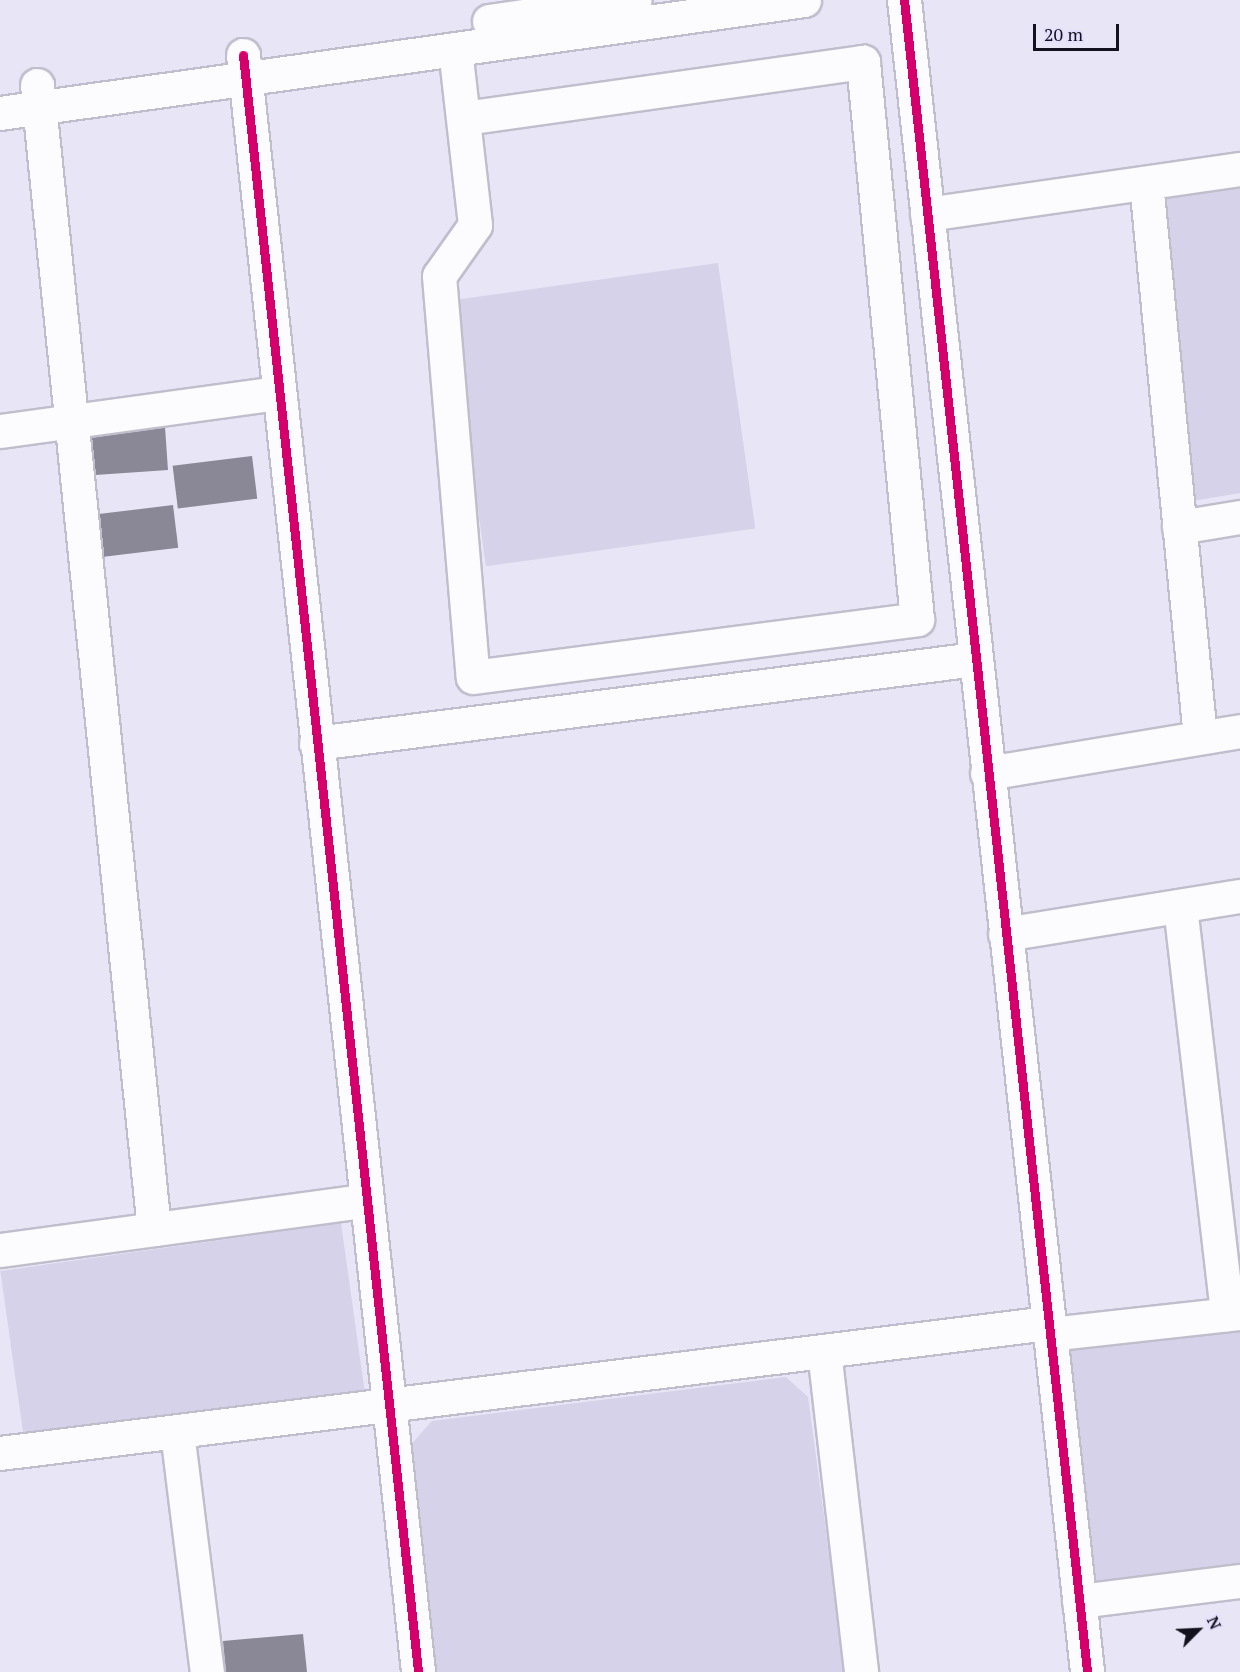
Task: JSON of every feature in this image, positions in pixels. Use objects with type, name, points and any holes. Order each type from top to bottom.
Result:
[{"type":"street","points":[[244,67],[454,49],[561,5],[634,0]]},
{"type":"street","points":[[0,113],[38,96],[244,67],[525,18],[804,0]]},
{"type":"street","points":[[904,0],[1087,1672]]},
{"type":"street","points":[[454,49],[475,225],[439,276],[473,677],[917,619],[863,62],[464,118]]},
{"type":"street","points":[[244,67],[386,1406],[418,1672]]},
{"type":"street","points":[[0,90],[38,96]]},
{"type":"street","points":[[38,96],[154,1229]]},
{"type":"street","points":[[927,214],[1240,169]]},
{"type":"street","points":[[1146,183],[1200,737]]},
{"type":"street","points":[[0,431],[278,393]]},
{"type":"street","points":[[1179,527],[1240,517]]},
{"type":"street","points":[[316,743],[975,659]]},
{"type":"street","points":[[987,773],[1240,731]]},
{"type":"street","points":[[1005,934],[1240,896]]},
{"type":"street","points":[[0,1453],[824,1350],[1234,1313],[1180,906]]},
{"type":"street","points":[[0,1250],[364,1201]]},
{"type":"street","points":[[824,1350],[861,1672]]},
{"type":"street","points":[[177,1431],[207,1672]]},
{"type":"street","points":[[1079,1601],[1240,1581]]},
{"type":"shaded area","points":[[1240,187],[1240,493],[1193,501],[1165,198]]},
{"type":"shaded area","points":[[718,263],[755,528],[486,566],[449,301]]},
{"type":"shaded area","points":[[341,1223],[365,1390],[24,1438],[0,1271]]},
{"type":"shaded area","points":[[1240,1328],[1240,1566],[1095,1583],[1067,1349]]},
{"type":"shaded area","points":[[786,1377],[808,1397],[845,1672],[435,1672],[408,1448],[432,1421]]},
{"type":"building","points":[[165,427],[168,470],[88,475],[85,433]]},
{"type":"building","points":[[252,456],[257,499],[178,508],[173,466]]},
{"type":"building","points":[[173,505],[178,548],[98,558],[93,515]]},
{"type":"building","points":[[303,1634],[307,1672],[226,1672],[223,1641]]},
{"type":"cycle path","points":[[904,0],[1087,1672]]},
{"type":"cycle path","points":[[243,55],[418,1672]]}]
